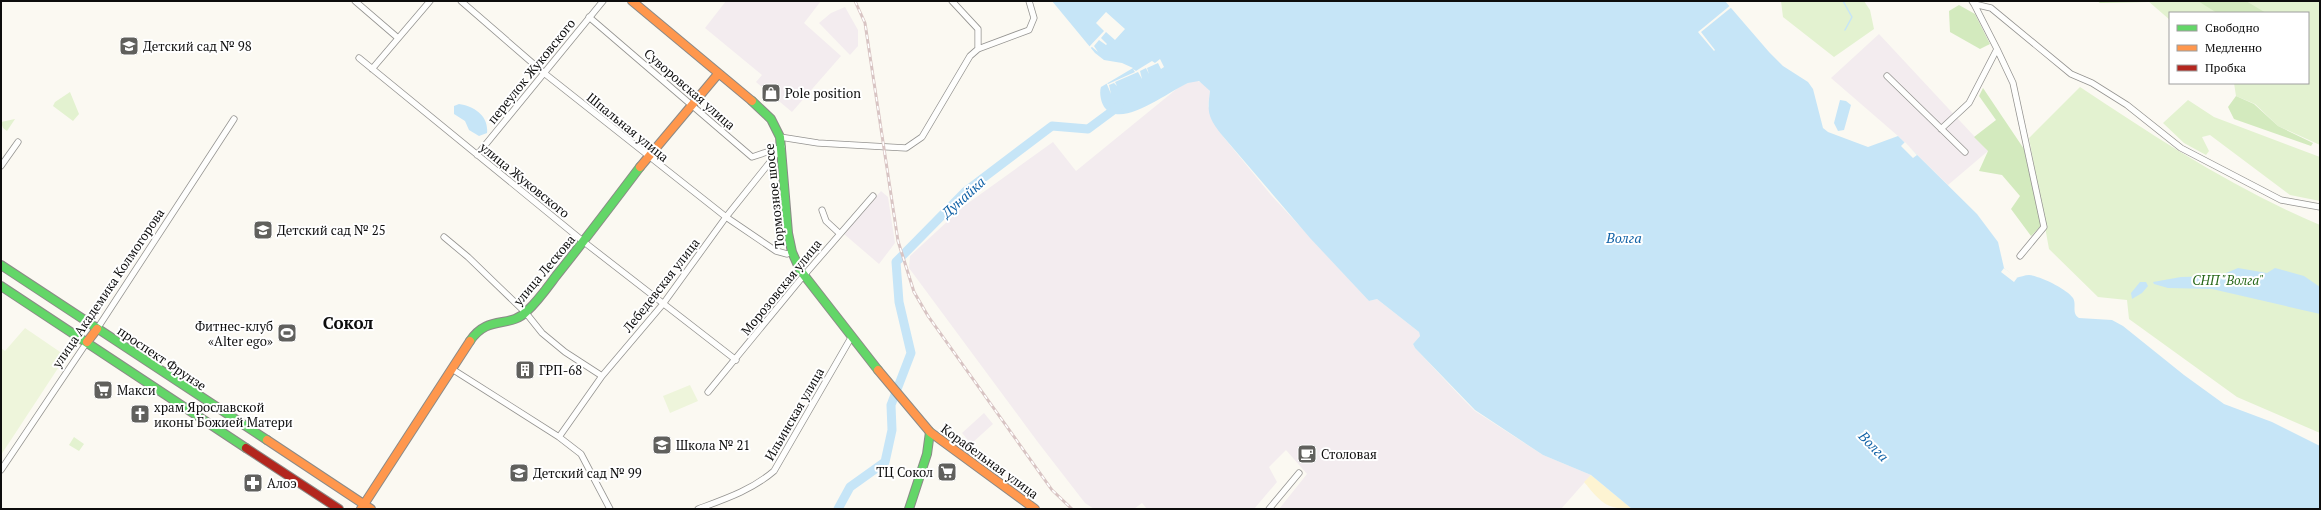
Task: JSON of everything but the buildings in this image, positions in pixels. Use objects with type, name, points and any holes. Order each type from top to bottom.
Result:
[{"type":"street","points":[[354,1],[398,38]]},
{"type":"street","points":[[372,69],[430,1]]},
{"type":"street","name":"Шпальная улица","points":[[461,1],[544,73],[648,157],[726,217],[776,252],[787,254],[792,252]]},
{"type":"street","name":"переулок Жуковского","points":[[477,155],[603,1]]},
{"type":"street","name":"Тормозное шоссе","points":[[632,1],[764,111],[772,121],[780,137],[782,147],[787,221],[792,252],[804,276],[903,402],[930,432]]},
{"type":"street","points":[[952,1],[978,29],[978,49]]},
{"type":"street","points":[[780,137],[818,143],[906,148],[922,137],[970,56],[978,49],[1029,30],[1034,18],[1029,1]]},
{"type":"street","points":[[1973,3],[2013,83],[2044,227],[2020,256]]},
{"type":"street","points":[[1973,3],[1991,8],[2071,74],[2092,83],[2127,105],[2182,148],[2281,200],[2320,207]]},
{"type":"street","name":"Суворовская улица","points":[[589,17],[752,157],[782,147]]},
{"type":"street","points":[[1941,129],[1969,103],[1997,50]]},
{"type":"street","name":"улица Жуковского","points":[[359,58],[584,242],[736,360]]},
{"type":"street","name":"улица Лескова","points":[[365,507],[476,332],[491,323],[504,323],[526,313],[584,242],[648,157],[718,74]]},
{"type":"street","points":[[1887,76],[1965,152]]},
{"type":"street","name":"улица Академика Колмогорова","points":[[1,470],[97,329],[234,119]]},
{"type":"street","points":[[1,166],[18,142]]},
{"type":"street","name":"Лебедевская улица","points":[[559,437],[602,376],[663,304],[726,217],[782,147]]},
{"type":"street","name":"Морозовская улица","points":[[708,392],[736,360],[839,233],[872,196]]},
{"type":"street","points":[[822,210],[826,221],[839,233]]},
{"type":"street","points":[[444,237],[468,257],[526,313],[542,333],[565,352],[602,376]]},
{"type":"street","name":"проспект Фрунзе","points":[[1,265],[365,507]]},
{"type":"street","name":"проспект Фрунзе","points":[[1,286],[339,509]]},
{"type":"street","name":"Ильинская улица","points":[[698,509],[740,493],[761,482],[774,471],[852,336]]},
{"type":"street","points":[[452,369],[559,437],[581,454],[587,462],[610,509]]},
{"type":"street","points":[[909,509],[927,454],[930,432]]},
{"type":"street","name":"Корабельная улица","points":[[930,432],[1036,509]]},
{"type":"street","points":[[1269,509],[1298,473]]},
{"type":"shaded area","points":[[726,1],[821,1],[804,23],[841,56],[792,112],[756,82],[762,75],[705,28]]},
{"type":"shaded area","points":[[845,7],[858,30],[858,46],[850,55],[819,23],[831,13]]},
{"type":"shaded area","points":[[1879,34],[1988,151],[1948,185],[1898,136],[1831,78]]},
{"type":"shaded area","points":[[1195,80],[1205,84],[1210,91],[1208,106],[1221,134],[1271,195],[1369,301],[1377,299],[1419,332],[1420,336],[1413,344],[1415,348],[1475,411],[1543,455],[1591,475],[1561,509],[1279,509],[1307,474],[1286,450],[1269,467],[1277,482],[1254,509],[1147,509],[1142,503],[1134,509],[1094,509],[1085,503],[1037,441],[909,268],[910,256],[964,206],[1053,142],[1076,171],[1179,87]]},
{"type":"shaded area","points":[[881,191],[888,197],[895,243],[879,264],[844,234]]},
{"type":"shaded area","points":[[984,413],[993,424],[971,444],[962,433]]},
{"type":"green space","points":[[1781,1],[1864,1],[1870,10],[1874,29],[1834,57],[1783,17]]},
{"type":"green space","points":[[2097,1],[2148,1],[2150,2],[2100,3]]},
{"type":"green space","points":[[2148,1],[2320,1],[2320,145],[2278,126],[2255,104],[2236,96],[2234,84],[2309,84],[2309,12],[2169,12],[2169,19]]},
{"type":"green space","points":[[2198,1],[2246,1],[2264,12],[2215,12]]},
{"type":"green space","points":[[1959,5],[1975,14],[1990,44],[1980,49],[1950,32],[1949,11]]},
{"type":"green space","name":"СНП \"Волга\"","points":[[2080,87],[2197,162],[2288,211],[2320,225],[2320,433],[2237,397],[2129,319],[2127,300],[2098,297],[2049,249],[2029,138]]},
{"type":"green space","points":[[1983,88],[2024,149],[2041,226],[2031,236],[2011,209],[2020,196],[2002,175],[1979,171],[1988,151],[1974,137],[1996,120],[1979,96]]},
{"type":"green space","points":[[70,92],[79,114],[73,121],[53,106],[55,102]]},
{"type":"green space","points":[[2236,96],[2254,104],[2278,126],[2313,143],[2311,146],[2234,119],[2228,107]]},
{"type":"green space","points":[[2188,100],[2214,117],[2320,157],[2320,201],[2290,195],[2210,135],[2202,137],[2209,151],[2206,155],[2184,143],[2163,123]]},
{"type":"green space","points":[[15,119],[7,131],[3,128],[1,122]]},
{"type":"green space","points":[[25,328],[66,356],[1,455],[1,348],[5,351]]},
{"type":"green space","points":[[690,385],[698,401],[670,413],[663,396]]},
{"type":"green space","points":[[74,437],[84,444],[79,451],[69,445]]},
{"type":"sand","points":[[1591,475],[1632,509],[1616,508],[1604,503],[1584,482]]},
{"type":"water","name":"Волга","points":[[1052,1],[1725,1],[1783,66],[1808,82],[1813,89],[1823,128],[1828,132],[1868,147],[1898,136],[1977,214],[1998,242],[2004,268],[2016,278],[2027,275],[2034,276],[2059,287],[2070,294],[2073,298],[2075,314],[2079,318],[2112,320],[2123,326],[2184,375],[2224,404],[2272,422],[2320,446],[2320,509],[1632,509],[1591,475],[1543,455],[1475,410],[1415,348],[1413,344],[1420,336],[1419,332],[1377,299],[1369,301],[1310,238],[1221,134],[1211,118],[1209,109],[1210,91],[1199,81],[1188,83],[1158,100],[1134,111],[1122,114],[1113,113],[1105,108],[1101,98],[1101,87],[1133,68],[1122,63],[1104,60],[1095,53]]},
{"type":"water","points":[[1840,100],[1846,101],[1851,105],[1844,130],[1838,131],[1834,123]]},
{"type":"water","points":[[459,104],[470,107],[483,117],[486,122],[487,133],[479,136],[469,130],[465,121],[454,114],[454,106]]},
{"type":"water","points":[[2238,268],[2267,273],[2275,268],[2304,276],[2320,287],[2320,314],[2212,289],[2168,288],[2154,284],[2153,282],[2181,277],[2219,276]]},
{"type":"water","points":[[2140,282],[2146,282],[2148,286],[2142,293],[2132,299],[2131,293]]},
{"type":"pier","points":[[1732,4],[1733,6],[1701,32],[1715,50],[1714,51],[1698,32]]},
{"type":"pier","points":[[1106,12],[1125,29],[1115,40],[1106,32],[1101,38],[1107,44],[1106,45],[1099,40],[1094,46],[1098,52],[1092,47],[1089,49],[1088,48],[1104,31],[1096,23]]},
{"type":"pier","points":[[1160,59],[1164,67],[1161,69],[1158,63],[1147,68],[1149,74],[1146,68],[1140,71],[1142,79],[1138,72],[1115,82],[1117,86],[1114,83],[1109,85],[1111,94],[1106,82],[1108,84],[1135,72],[1133,69],[1136,71],[1152,61],[1155,63]]},
{"type":"pier","points":[[1905,142],[1917,155],[1913,158],[1901,146]]},
{"type":"pier","points":[[2004,268],[2017,278],[2014,282],[2001,272]]},
{"type":"waterway","points":[[1843,1],[1852,17],[1845,30]]},
{"type":"waterway","name":"Дунайка","points":[[838,509],[850,487],[885,462],[892,430],[891,405],[911,353],[899,302],[896,262],[966,191],[1052,126],[1088,129],[1119,106]]},
{"type":"railway","points":[[855,1],[865,23],[898,241],[914,292],[928,316],[1052,490],[1072,509]]},
{"type":"traffic: fast","points":[[752,101],[771,119],[780,137],[788,233],[792,252],[800,270],[878,370]]},
{"type":"traffic: fast","points":[[470,341],[484,327],[513,319],[520,316],[531,307],[640,167]]},
{"type":"traffic: fast","points":[[1,265],[267,440]]},
{"type":"traffic: fast","points":[[1,286],[246,448]]},
{"type":"traffic: fast","points":[[909,509],[927,454],[930,432]]},
{"type":"traffic: slow","points":[[632,1],[752,101]]},
{"type":"traffic: slow","points":[[640,167],[718,74]]},
{"type":"traffic: slow","points":[[87,342],[97,329]]},
{"type":"traffic: slow","points":[[361,509],[470,341]]},
{"type":"traffic: slow","points":[[878,370],[930,432],[1035,509]]},
{"type":"traffic: slow","points":[[267,440],[371,509]]},
{"type":"traffic: jam","points":[[246,448],[339,509]]},
{"type":"place","name":"Детский сад № 98","points":[[129,46]]},
{"type":"place","name":"Pole position","points":[[771,93]]},
{"type":"place","name":"Детский сад № 25","points":[[263,230]]},
{"type":"place","name":"Фитнес-клуб «Alter ego»","points":[[287,333]]},
{"type":"place","name":"ГРП-68","points":[[525,370]]},
{"type":"place","name":"Макси","points":[[103,390]]},
{"type":"place","name":"храм Ярославской иконы Божией Матери","points":[[140,414]]},
{"type":"place","name":"Школа № 21","points":[[662,445]]},
{"type":"place","name":"Столовая","points":[[1307,454]]},
{"type":"place","name":"ТЦ Сокол","points":[[947,472]]},
{"type":"place","name":"Детский сад № 99","points":[[519,473]]},
{"type":"place","name":"Алоэ","points":[[253,483]]},
{"type":"district","name":"Сокол","points":[[348,322]]}]
